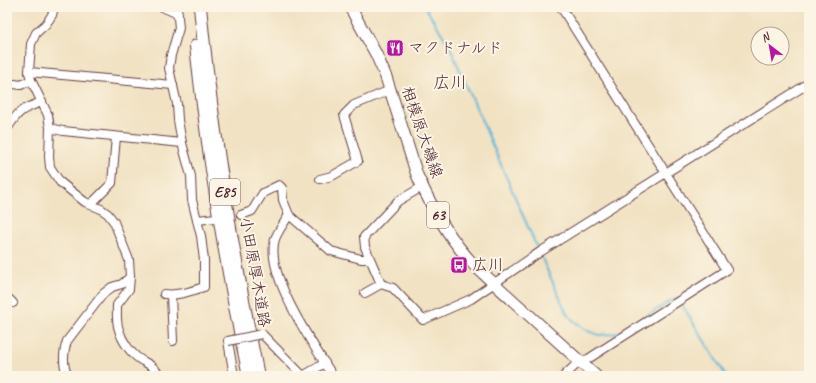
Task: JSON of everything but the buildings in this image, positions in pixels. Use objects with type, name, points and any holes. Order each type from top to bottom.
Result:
[{"type":"highway","name":"小田原厚木道路","points":[[192,7],[200,86],[217,204],[239,330],[249,376]]},
{"type":"highway","name":"小田原厚木道路","points":[[200,7],[208,85],[225,197],[258,376]]},
{"type":"main road","name":"相模原大磯線","points":[[350,7],[376,54],[390,90],[409,152],[422,187],[451,236],[464,254],[494,283],[596,376]]},
{"type":"street","points":[[54,7],[52,15],[46,24],[36,33],[30,44],[29,72],[31,80],[48,115],[50,128],[50,167],[60,182],[85,202],[108,214],[114,222],[129,260],[130,277],[129,289],[117,304],[119,330],[126,345],[134,354],[149,363],[159,376]]},
{"type":"street","points":[[162,7],[177,10],[179,28],[170,55],[169,68],[178,104],[178,120],[182,143],[191,176],[192,200],[201,236],[204,260],[204,287],[186,293],[168,294],[173,341]]},
{"type":"street","points":[[560,7],[727,270],[588,359],[580,361],[564,376]]},
{"type":"street","points":[[29,72],[173,85]]},
{"type":"street","points":[[7,83],[21,85],[31,80]]},
{"type":"street","points":[[422,187],[398,201],[364,237],[365,247],[369,259],[381,284],[393,288],[423,320],[471,299],[540,252],[809,83]]},
{"type":"street","points":[[320,179],[332,176],[358,162],[344,114],[354,105],[390,90]]},
{"type":"street","points":[[7,129],[14,117],[22,109],[42,102]]},
{"type":"street","points":[[50,128],[63,131],[182,143]]},
{"type":"street","points":[[90,205],[112,183],[116,137]]},
{"type":"street","points":[[241,216],[252,211],[263,193],[279,185],[282,188],[283,200],[289,215],[332,251],[361,259],[369,259]]},
{"type":"street","points":[[289,215],[275,240],[274,255],[282,288],[332,376]]},
{"type":"street","points":[[197,220],[216,218]]},
{"type":"street","points":[[68,376],[63,360],[67,341],[103,294],[122,284],[130,277]]},
{"type":"street","points":[[365,293],[381,284]]},
{"type":"street","points":[[7,297],[13,303]]},
{"type":"street","points":[[234,376],[228,341],[262,334],[304,376],[325,363]]},
{"type":"waterway","points":[[425,7],[449,45],[538,250]]},
{"type":"waterway","points":[[540,254],[567,314],[588,331],[599,335],[621,332],[677,297],[679,299]]},
{"type":"waterway","points":[[681,303],[726,376]]},
{"type":"place","name":"マクドナルド","points":[[395,48]]},
{"type":"place","name":"広川","points":[[459,265]]},
{"type":"district","name":"広川","points":[[450,82]]}]
